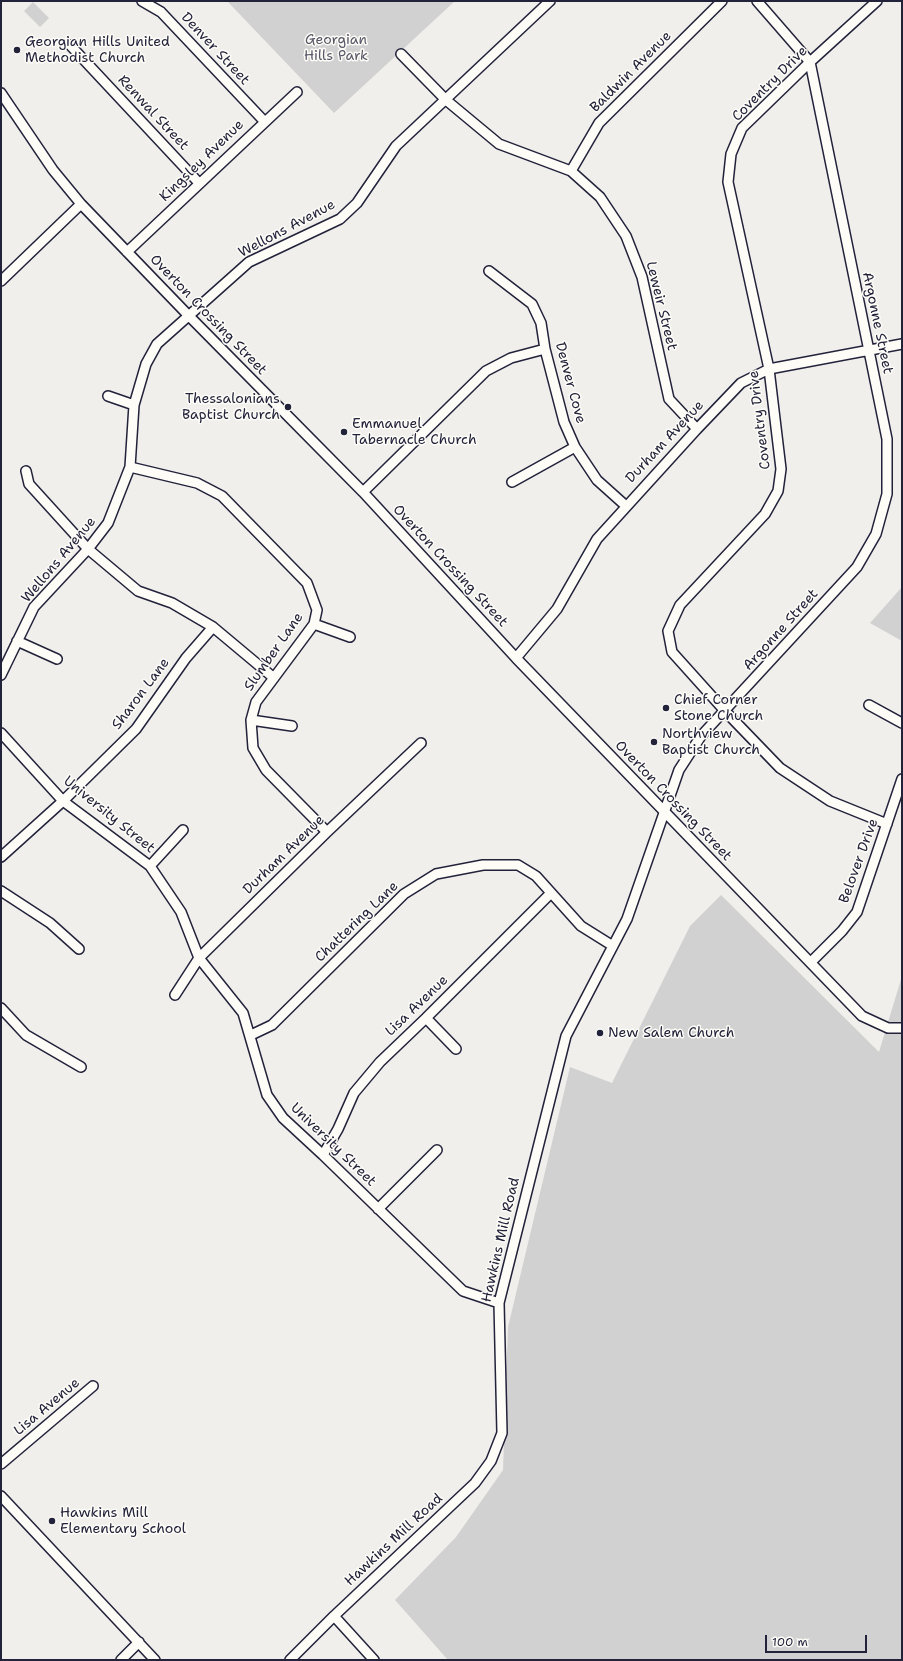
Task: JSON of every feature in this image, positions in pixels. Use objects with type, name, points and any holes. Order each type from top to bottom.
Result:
[{"type":"street","name":"Denver Street","points":[[142,1],[161,12],[264,121]]},
{"type":"street","name":"Wellons Avenue","points":[[1,675],[34,607],[88,550],[108,523],[130,467],[134,405],[146,364],[157,344],[249,262],[340,219],[357,203],[396,146],[550,1]]},
{"type":"street","name":"Baldwin Avenue","points":[[571,171],[599,123],[722,1]]},
{"type":"street","name":"Argonne Street","points":[[665,813],[679,770],[701,736],[857,567],[876,534],[887,494],[887,439],[810,62],[757,1]]},
{"type":"street","name":"Coventry Drive","points":[[877,1],[810,62],[742,128],[731,154],[728,182],[769,369],[781,469],[778,491],[764,514],[680,605],[668,631],[672,652],[725,711],[780,768],[830,801],[887,824]]},
{"type":"street","name":"Renwal Street","points":[[70,45],[199,183]]},
{"type":"street","name":"Leweir Street","points":[[401,54],[446,100],[499,144],[571,171],[600,197],[626,236],[642,277],[669,399],[696,429]]},
{"type":"street","name":"Kingsley Avenue","points":[[128,252],[264,121],[297,92]]},
{"type":"street","name":"Overton Crossing Street","points":[[1,93],[53,170],[81,204],[363,492],[516,658],[665,813],[862,1016],[888,1028],[902,1028]]},
{"type":"street","points":[[1,281],[81,204]]},
{"type":"street","name":"Denver Cove","points":[[489,271],[532,304],[542,323],[545,349],[564,422],[575,447],[597,480],[626,506]]},
{"type":"street","name":"Durham Avenue","points":[[516,658],[558,609],[597,539],[696,429],[741,383],[769,369],[902,344]]},
{"type":"street","points":[[363,492],[486,370],[511,358],[545,349]]},
{"type":"street","points":[[108,396],[134,405]]},
{"type":"street","points":[[512,482],[575,447]]},
{"type":"street","name":"Slumber Lane","points":[[130,467],[197,483],[222,496],[307,583],[317,610],[314,624],[256,702],[251,720],[253,748],[266,770],[327,832]]},
{"type":"street","points":[[26,471],[29,484],[88,550],[138,591],[172,603],[213,628],[274,678]]},
{"type":"street","points":[[314,624],[350,637]]},
{"type":"street","name":"Sharon Lane","points":[[1,857],[63,801],[136,729],[186,658],[213,628]]},
{"type":"street","points":[[17,642],[57,659]]},
{"type":"street","points":[[869,705],[902,723]]},
{"type":"street","points":[[251,720],[292,726]]},
{"type":"street","name":"University Street","points":[[1,733],[63,801],[150,866],[181,912],[199,958],[243,1013],[251,1035],[267,1095],[283,1118],[462,1291],[498,1303]]},
{"type":"street","name":"Durham Avenue","points":[[175,995],[199,958],[327,832],[422,743]]},
{"type":"street","name":"Belover Drive","points":[[811,962],[842,931],[856,912],[902,779]]},
{"type":"street","name":"Hawkins Mill Road","points":[[290,1660],[334,1616],[475,1483],[491,1461],[502,1433],[498,1303],[566,1036],[627,919],[665,813]]},
{"type":"street","points":[[150,866],[183,830]]},
{"type":"street","name":"Chattering Lane","points":[[251,1035],[272,1025],[404,894],[436,874],[483,865],[518,864],[536,876],[581,926],[613,946]]},
{"type":"street","points":[[1,891],[50,923],[79,949]]},
{"type":"street","name":"Lisa Avenue","points":[[323,1155],[338,1129],[354,1093],[380,1062],[551,893]]},
{"type":"street","points":[[2,1012],[26,1035],[81,1067]]},
{"type":"street","points":[[426,1018],[456,1049]]},
{"type":"street","points":[[378,1209],[437,1150]]},
{"type":"street","name":"Lisa Avenue","points":[[1,1464],[93,1386]]},
{"type":"street","points":[[1,1496],[155,1660]]},
{"type":"street","points":[[334,1616],[374,1660]]},
{"type":"street","points":[[121,1660],[139,1642]]},
{"type":"green space","name":"Georgian Hills Park","points":[[227,1],[455,1],[334,113]]},
{"type":"green space","points":[[33,2],[49,18],[40,27],[24,11]]},
{"type":"green space","points":[[902,587],[902,641],[870,623]]},
{"type":"green space","points":[[721,895],[879,1052],[902,976],[902,1660],[448,1660],[395,1600],[456,1537],[503,1470],[508,1327],[570,1067],[612,1083],[690,926]]},
{"type":"place","name":"Georgian Hills United Methodist Church","points":[[17,50]]},
{"type":"place","name":"Thessalonians Baptist Church","points":[[288,407]]},
{"type":"place","name":"Emmanuel Tabernacle Church","points":[[344,432]]},
{"type":"place","name":"Chief Corner Stone Church","points":[[666,708]]},
{"type":"place","name":"Northview Baptist Church","points":[[654,742]]},
{"type":"place","name":"New Salem Church","points":[[600,1033]]},
{"type":"place","name":"Hawkins Mill Elementary School","points":[[52,1521]]}]
